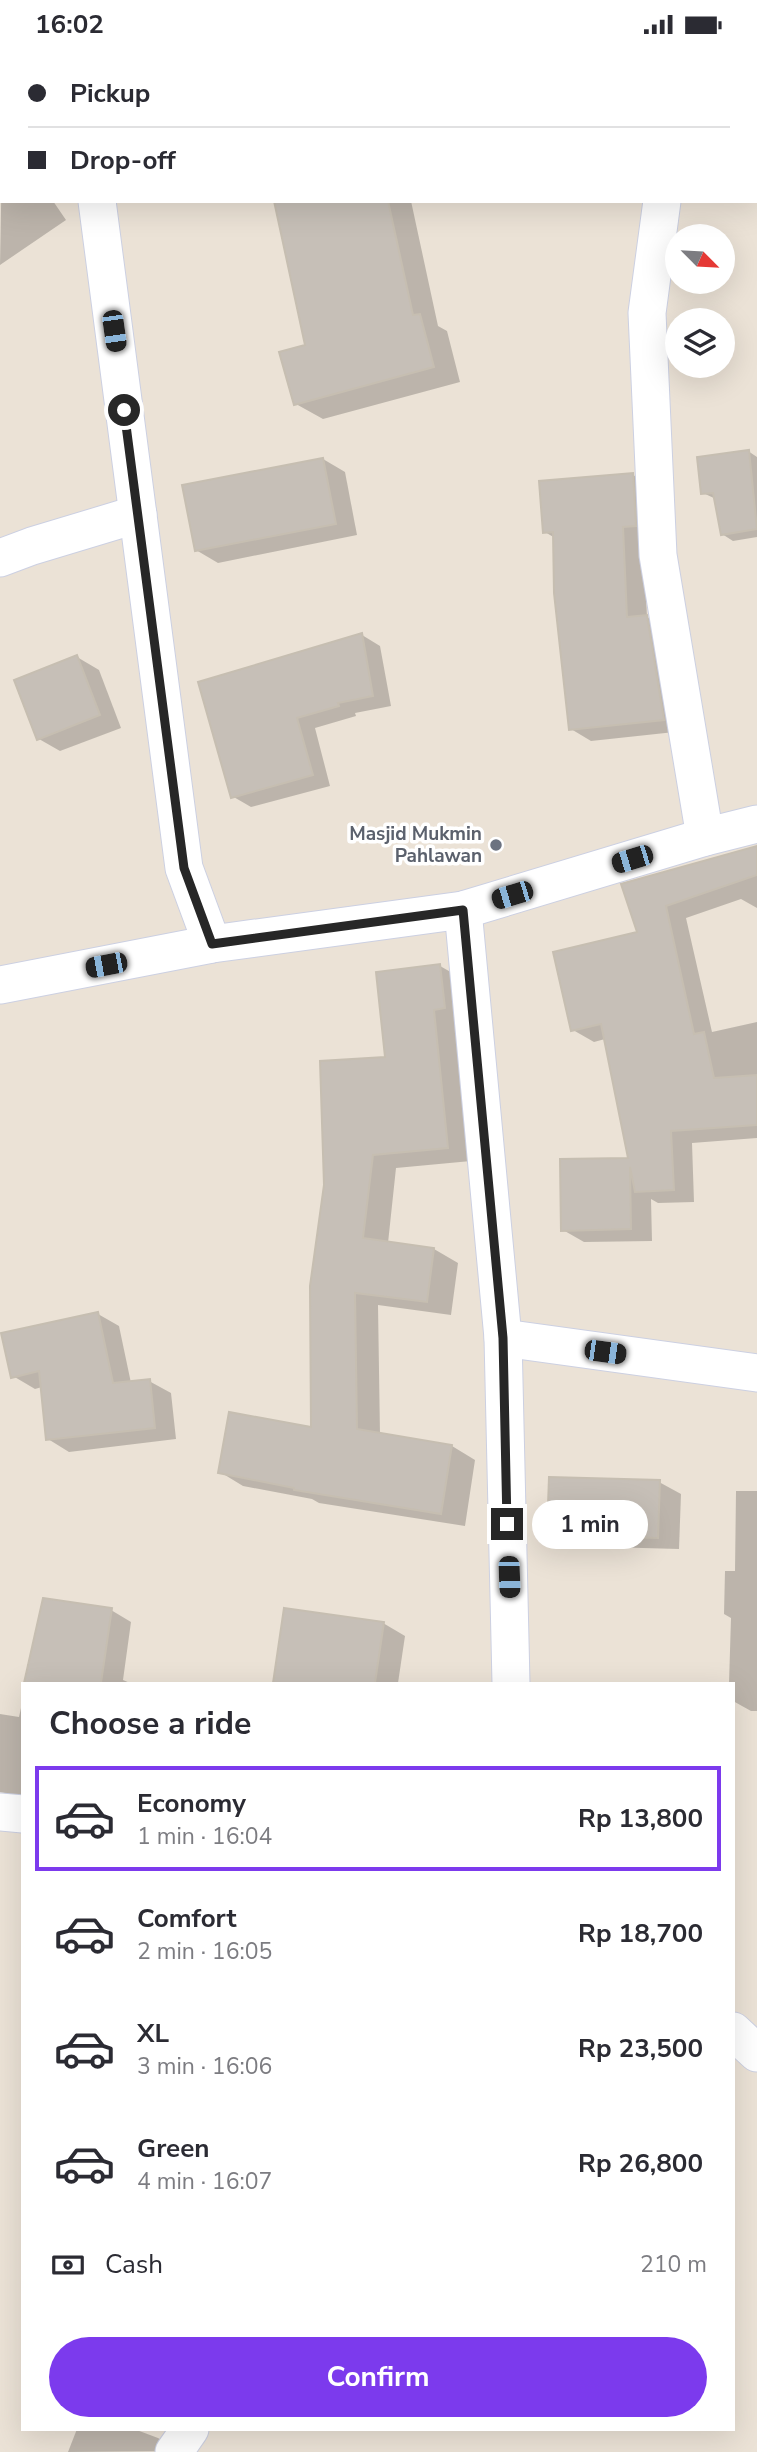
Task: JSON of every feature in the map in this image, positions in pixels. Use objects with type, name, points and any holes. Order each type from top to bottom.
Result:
[{"type":"street","points":[[97,203],[184,868],[212,944]]},
{"type":"street","points":[[662,203],[647,313],[658,555],[705,837]]},
{"type":"street","points":[[0,558],[138,514]]},
{"type":"street","points":[[0,985],[212,944],[463,910],[705,837],[757,824]]},
{"type":"street","points":[[463,910],[503,1338],[511,1682]]},
{"type":"street","points":[[503,1338],[757,1373]]},
{"type":"street","points":[[0,1812],[21,1814]]},
{"type":"street","points":[[735,2033],[757,2053]]},
{"type":"street","points":[[174,2452],[189,2431]]},
{"type":"building","points":[[274,203],[388,203],[413,315],[420,314],[434,367],[294,405],[279,352],[305,345]]},
{"type":"building","points":[[749,450],[757,529],[721,535],[713,493],[701,494],[697,457]]},
{"type":"building","points":[[323,458],[336,524],[195,551],[182,485]]},
{"type":"building","points":[[633,473],[636,526],[623,527],[627,617],[647,615],[664,720],[569,730],[554,593],[553,532],[543,533],[539,481]]},
{"type":"building","points":[[362,633],[373,696],[338,703],[339,706],[297,718],[313,775],[231,798],[198,682]]},
{"type":"building","points":[[77,655],[100,715],[37,740],[14,680]]},
{"type":"building","points":[[757,846],[757,875],[666,906],[694,1034],[704,1032],[714,1078],[757,1075],[757,1125],[671,1131],[674,1190],[635,1192],[630,1167],[631,1229],[561,1231],[560,1159],[628,1158],[601,1024],[571,1031],[553,952],[637,932],[621,884]]},
{"type":"building","points":[[440,964],[445,1008],[434,1010],[448,1148],[373,1155],[363,1238],[434,1248],[427,1302],[355,1293],[357,1429],[452,1445],[441,1514],[294,1490],[218,1473],[229,1412],[311,1427],[310,1286],[324,1185],[320,1061],[385,1057],[376,972]]},
{"type":"building","points":[[98,1312],[113,1383],[150,1379],[155,1428],[46,1440],[39,1371],[11,1378],[1,1333]]},
{"type":"building","points":[[549,1477],[660,1480],[658,1538],[547,1535]]},
{"type":"building","points":[[43,1598],[112,1608],[101,1682],[24,1682]]},
{"type":"building","points":[[284,1608],[384,1622],[375,1682],[273,1682]]},
{"type":"place","name":"Masjid Mukmin Pahlawan","points":[[496,845]]},
{"type":"route","points":[[124,410],[184,868],[212,944],[463,910],[503,1338],[507,1524]]}]
